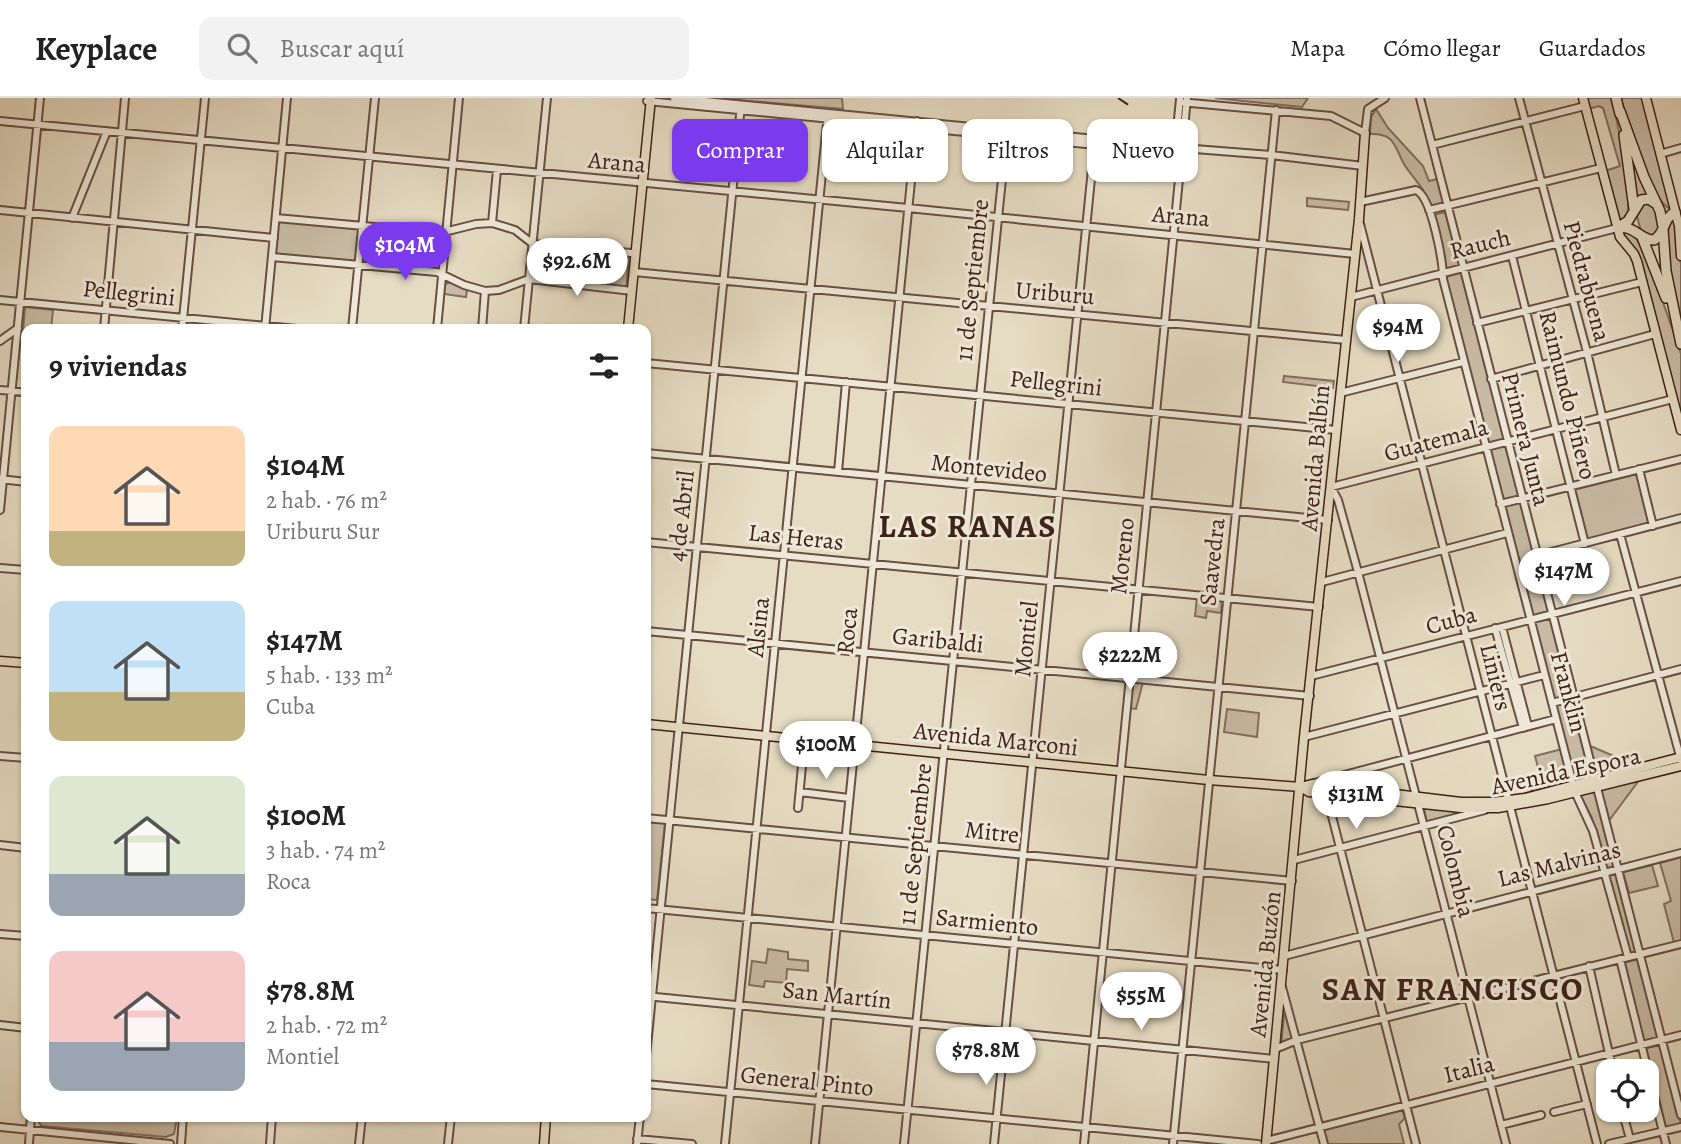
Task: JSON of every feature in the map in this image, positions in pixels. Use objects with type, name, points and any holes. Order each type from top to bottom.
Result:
[{"type":"highway","points":[[1616,98],[1635,223],[1678,333]]},
{"type":"highway","points":[[1619,111],[1663,228],[1666,271],[1681,344]]},
{"type":"highway","points":[[1617,228],[1626,223],[1639,201],[1644,198],[1677,214]]},
{"type":"highway","points":[[1617,228],[1627,227],[1650,240],[1656,239],[1668,217],[1677,214]]},
{"type":"main road","points":[[1646,98],[1677,214],[1681,256]]},
{"type":"main road","points":[[627,324],[631,253],[649,100]]},
{"type":"main road","points":[[1584,102],[1617,228],[1621,240],[1636,258],[1681,430]]},
{"type":"main road","name":"Avenida Balbín","points":[[1301,787],[1359,219],[1365,133]]},
{"type":"main road","points":[[630,291],[634,272],[640,184]]},
{"type":"main road","points":[[0,660],[21,662]]},
{"type":"main road","name":"Avenida Marconi","points":[[651,724],[1301,787]]},
{"type":"main road","name":"Avenida Espora","points":[[1594,784],[1681,758]]},
{"type":"main road","name":"Avenida Espora","points":[[1301,787],[1309,792],[1498,808],[1681,766]]},
{"type":"main road","name":"Avenida Espora","points":[[1301,787],[1312,784],[1418,800],[1509,804]]},
{"type":"main road","name":"Avenida Buzón","points":[[1263,1143],[1275,1054],[1301,787]]},
{"type":"main road","points":[[544,1144],[546,1122]]},
{"type":"street","points":[[0,510],[40,98]]},
{"type":"street","points":[[104,324],[125,98]]},
{"type":"street","points":[[182,324],[205,98]]},
{"type":"street","points":[[265,324],[288,98]]},
{"type":"street","points":[[352,324],[374,98]]},
{"type":"street","points":[[438,324],[459,98]]},
{"type":"street","points":[[524,324],[547,98]]},
{"type":"street","points":[[674,98],[741,108]]},
{"type":"street","points":[[1186,100],[1331,116],[1365,133],[1368,109],[1385,98]]},
{"type":"street","name":"Primera Junta","points":[[1420,98],[1681,1115]]},
{"type":"street","name":"Piedrabuena","points":[[1519,98],[1587,352],[1616,475]]},
{"type":"street","points":[[649,100],[858,119]]},
{"type":"street","name":"Moreno","points":[[1183,119],[1186,100]]},
{"type":"street","points":[[1432,145],[1525,122],[1584,102]]},
{"type":"street","name":"4 de Abril","points":[[651,982],[661,909],[741,108]]},
{"type":"street","name":"Saavedra","points":[[1173,1141],[1276,110]]},
{"type":"street","name":"Alsina","points":[[725,1144],[828,116]]},
{"type":"street","name":"Arana","points":[[0,121],[1174,234],[1355,254]]},
{"type":"street","points":[[72,218],[107,131]]},
{"type":"street","points":[[1660,154],[1681,148]]},
{"type":"street","points":[[1198,150],[1271,155],[1363,166]]},
{"type":"street","points":[[1429,211],[1601,168]]},
{"type":"street","points":[[492,223],[497,170]]},
{"type":"street","name":"Roca","points":[[814,1144],[911,182]]},
{"type":"street","name":"11 de Septiembre","points":[[904,1144],[1001,182]]},
{"type":"street","name":"Montiel","points":[[994,1144],[1091,182]]},
{"type":"street","name":"Moreno","points":[[1084,1144],[1166,323],[1177,182]]},
{"type":"street","name":"Franklin","points":[[1360,202],[1412,191],[1419,192],[1429,211],[1444,266],[1443,273],[1463,362],[1574,789],[1593,831],[1628,957]]},
{"type":"street","points":[[0,211],[274,238]]},
{"type":"street","points":[[276,218],[447,233],[476,224],[492,223],[515,230],[533,244],[631,253]]},
{"type":"street","name":"Liniers","points":[[1359,219],[1597,1144]]},
{"type":"street","name":"Rauch","points":[[1351,297],[1617,228]]},
{"type":"street","name":"Raimundo Piñero","points":[[1512,256],[1585,544]]},
{"type":"street","points":[[272,257],[443,274],[464,285],[485,291],[499,290],[529,279],[630,291]]},
{"type":"street","name":"Uriburu","points":[[634,272],[1346,340]]},
{"type":"street","points":[[1477,323],[1642,282]]},
{"type":"street","points":[[482,324],[485,291]]},
{"type":"street","name":"Pellegrini","points":[[0,300],[238,324]]},
{"type":"street","points":[[0,341],[18,328]]},
{"type":"street","points":[[1491,379],[1656,334]]},
{"type":"street","points":[[1340,393],[1463,362]]},
{"type":"street","name":"Pellegrini","points":[[651,364],[1336,430]]},
{"type":"street","points":[[838,472],[846,382]]},
{"type":"street","points":[[0,390],[21,392]]},
{"type":"street","name":"Guatemala","points":[[1331,487],[1673,398]]},
{"type":"street","name":"Montevideo","points":[[651,454],[1328,520]]},
{"type":"street","points":[[1500,504],[1681,459]]},
{"type":"street","points":[[1639,469],[1653,526]]},
{"type":"street","points":[[1,479],[21,481]]},
{"type":"street","name":"Colombia","points":[[1331,487],[1338,500],[1358,572],[1506,1144]]},
{"type":"street","points":[[1536,556],[1681,518]]},
{"type":"street","points":[[1322,582],[1507,533]]},
{"type":"street","points":[[1620,534],[1681,758]]},
{"type":"street","name":"Las Heras","points":[[651,542],[1319,607]]},
{"type":"street","points":[[0,568],[21,570]]},
{"type":"street","name":"Cuba","points":[[1311,676],[1681,581]]},
{"type":"street","points":[[1498,628],[1525,727]]},
{"type":"street","name":"Garibaldi","points":[[651,631],[1310,695]]},
{"type":"street","points":[[1552,704],[1681,669]]},
{"type":"street","points":[[1304,737],[1544,675]]},
{"type":"street","points":[[1312,784],[1556,719]]},
{"type":"street","points":[[0,756],[21,758]]},
{"type":"street","points":[[799,808],[802,766]]},
{"type":"street","points":[[800,792],[849,798]]},
{"type":"street","points":[[1326,793],[1416,1144]]},
{"type":"street","points":[[1294,860],[1498,808]]},
{"type":"street","name":"Mitre","points":[[651,819],[1292,881]]},
{"type":"street","points":[[0,845],[21,847]]},
{"type":"street","name":"Las Malvinas","points":[[1284,956],[1681,853]]},
{"type":"street","name":"Sarmiento","points":[[651,908],[1283,970]]},
{"type":"street","points":[[0,934],[21,936]]},
{"type":"street","points":[[1275,1054],[1297,1040],[1681,944]]},
{"type":"street","points":[[1620,959],[1667,1144]]},
{"type":"street","points":[[1589,966],[1610,1059]]},
{"type":"street","points":[[1282,985],[1324,1144]]},
{"type":"street","name":"San Martín","points":[[651,996],[1182,1050],[1275,1054]]},
{"type":"street","points":[[0,1025],[21,1027]]},
{"type":"street","name":"Italia","points":[[1263,1143],[1681,1035]]},
{"type":"street","name":"General Pinto","points":[[651,1085],[1086,1128],[1173,1141],[1263,1143]]},
{"type":"street","points":[[1554,1112],[1587,1104]]},
{"type":"street","points":[[1501,1125],[1541,1115]]},
{"type":"street","points":[[29,1144],[31,1122]]},
{"type":"street","points":[[181,1144],[183,1122]]},
{"type":"street","points":[[270,1144],[272,1122]]},
{"type":"street","points":[[359,1144],[361,1122]]},
{"type":"street","points":[[448,1144],[450,1122]]},
{"type":"street","points":[[639,1122],[637,1141],[692,1144]]},
{"type":"street","points":[[1625,1122],[1630,1139]]},
{"type":"street","points":[[0,1127],[101,1140],[170,1144]]},
{"type":"street","points":[[1609,1144],[1681,1127]]},
{"type":"shaded area","points":[[714,98],[842,98],[843,109]]},
{"type":"shaded area","points":[[1215,98],[1308,98],[1302,107]]},
{"type":"shaded area","points":[[1585,98],[1612,98],[1626,172],[1628,217],[1625,220],[1618,219],[1605,171],[1620,166],[1603,108],[1599,106],[1588,109]]},
{"type":"shaded area","points":[[1621,98],[1643,98],[1670,204],[1668,208],[1659,199],[1645,172]]},
{"type":"shaded area","points":[[1376,109],[1388,128],[1423,166],[1429,181],[1437,179],[1444,204],[1432,207],[1393,142],[1384,136],[1370,134],[1371,117]]},
{"type":"shaded area","points":[[1629,142],[1651,197],[1635,201]]},
{"type":"shaded area","points":[[1307,198],[1349,202],[1348,210],[1307,206]]},
{"type":"shaded area","points":[[1646,201],[1655,207],[1660,230],[1652,237],[1641,231],[1636,213],[1637,207]]},
{"type":"shaded area","points":[[1445,212],[1460,267],[1447,271],[1433,215]]},
{"type":"shaded area","points":[[1672,219],[1675,223],[1681,264],[1681,330],[1667,258],[1668,230]]},
{"type":"shaded area","points":[[278,220],[359,228],[356,262],[275,254]]},
{"type":"shaded area","points":[[1625,231],[1635,236],[1649,262],[1681,354],[1681,424],[1638,258],[1622,234]]},
{"type":"shaded area","points":[[534,247],[629,255],[626,289],[532,278]]},
{"type":"shaded area","points":[[1461,273],[1504,440],[1489,444],[1445,277]]},
{"type":"shaded area","points":[[452,282],[467,290],[466,297],[444,294],[445,284]]},
{"type":"shaded area","points":[[25,307],[53,310],[52,324],[24,324]]},
{"type":"shaded area","points":[[1284,376],[1334,381],[1333,388],[1283,382]]},
{"type":"shaded area","points":[[1505,446],[1519,497],[1504,501],[1490,449]]},
{"type":"shaded area","points":[[1636,473],[1650,524],[1588,540],[1575,489]]},
{"type":"shaded area","points":[[1520,501],[1548,612],[1533,616],[1505,505]]},
{"type":"shaded area","points":[[1197,597],[1222,600],[1221,613],[1207,611],[1206,618],[1195,616]]},
{"type":"shaded area","points":[[1550,617],[1570,696],[1554,700],[1534,621]]},
{"type":"shaded area","points":[[1132,681],[1143,682],[1136,709],[1129,708]]},
{"type":"shaded area","points":[[1571,701],[1591,778],[1576,782],[1556,705]]},
{"type":"shaded area","points":[[1227,709],[1259,713],[1257,737],[1224,732]]},
{"type":"shaded area","points":[[1588,745],[1637,766],[1597,777]]},
{"type":"shaded area","points":[[1562,749],[1570,782],[1530,792],[1541,779],[1535,756]]},
{"type":"shaded area","points":[[1640,779],[1608,822],[1600,789]]},
{"type":"shaded area","points":[[1595,791],[1614,865],[1611,869],[1606,867],[1592,818],[1580,795]]},
{"type":"shaded area","points":[[1424,808],[1462,811],[1463,814],[1427,824]]},
{"type":"shaded area","points":[[651,822],[665,823],[657,900],[651,899]]},
{"type":"shaded area","points":[[1681,857],[1681,942],[1674,943],[1664,904],[1671,901],[1660,863]]},
{"type":"shaded area","points":[[1652,865],[1658,886],[1629,893],[1623,872]]},
{"type":"shaded area","points":[[1615,872],[1637,953],[1630,955],[1608,874]]},
{"type":"shaded area","points":[[768,949],[788,952],[788,959],[808,961],[808,971],[787,969],[786,983],[765,981],[764,987],[749,985],[752,961],[766,963]]},
{"type":"shaded area","points":[[1638,959],[1659,1039],[1644,1043],[1623,963]]},
{"type":"shaded area","points":[[1284,1014],[1287,1014],[1294,1040],[1281,1047]]},
{"type":"shaded area","points":[[1661,1045],[1681,1124],[1666,1128],[1659,1100],[1659,1059],[1649,1059],[1646,1048]]},
{"type":"shaded area","points":[[1402,1110],[1405,1118],[1399,1124],[1404,1144],[1327,1144],[1323,1130]]},
{"type":"shaded area","points":[[38,1122],[176,1122],[174,1134],[166,1137],[42,1126]]},
{"type":"railway","points":[[1118,98],[1136,110]]},
{"type":"district","name":"LAS RANAS","points":[[968,526]]},
{"type":"district","name":"SAN FRANCISCO","points":[[1453,989]]}]
